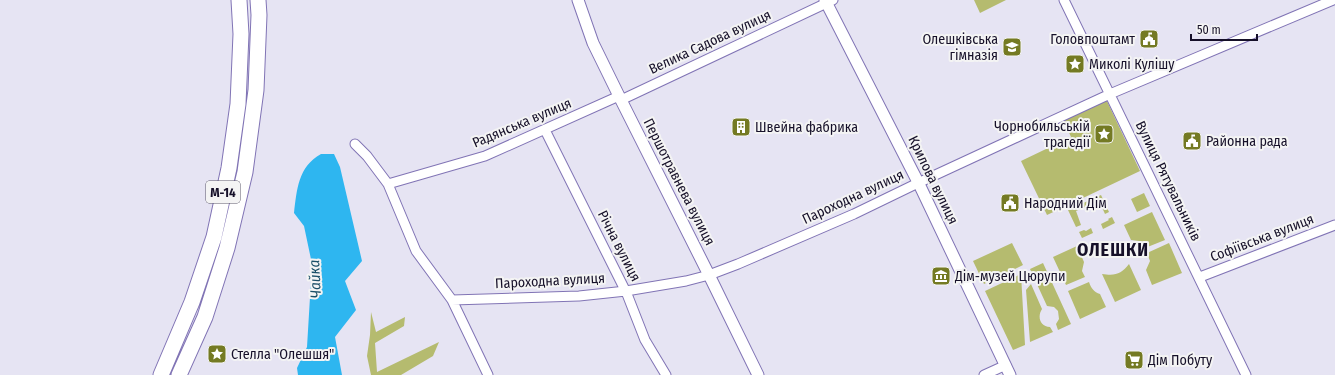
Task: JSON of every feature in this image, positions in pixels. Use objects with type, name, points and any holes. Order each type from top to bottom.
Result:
[{"type":"highway","name":"М-14","points":[[161,375],[192,302],[214,237],[229,168],[238,104],[241,34],[239,0]]},
{"type":"highway","name":"М-14","points":[[179,375],[205,317],[227,248],[245,172],[256,90],[259,15],[258,0]]},
{"type":"street","name":"Першотравнева вулиця","points":[[578,0],[593,43],[758,375]]},
{"type":"street","name":"Вулиця Рятувальників","points":[[1064,0],[1200,277],[1246,375]]},
{"type":"street","name":"Пароходна вулиця","points":[[452,300],[579,296],[626,291],[686,281],[709,275],[854,214],[918,182],[1110,94],[1333,0]]},
{"type":"street","name":"Велика Садова вулиця","points":[[620,98],[828,1]]},
{"type":"street","name":"Крилова вулиця","points":[[828,1],[918,182],[1008,370]]},
{"type":"street","name":"Радянська вулиця","points":[[388,184],[485,156],[620,98]]},
{"type":"street","name":"Річна вулиця","points":[[545,130],[626,291],[645,340],[666,375]]},
{"type":"street","points":[[355,144],[367,156],[388,184],[416,251],[452,300],[488,375]]},
{"type":"street","name":"Софіївська вулиця","points":[[1200,277],[1335,225]]},
{"type":"street","points":[[984,375],[1008,370]]},
{"type":"green space","points":[[974,0],[1006,0],[980,13]]},
{"type":"green space","points":[[1106,99],[1140,171],[1047,215],[1021,161],[1071,137],[1063,119]]},
{"type":"green space","points":[[1144,193],[1150,206],[1137,212],[1131,199]]},
{"type":"green space","points":[[1101,195],[1109,212],[1105,214],[1099,201],[1076,211],[1081,225],[1076,227],[1068,210]]},
{"type":"green space","points":[[1152,212],[1165,240],[1145,248],[1139,241],[1131,240],[1124,225]]},
{"type":"green space","points":[[1112,217],[1115,223],[1103,229],[1101,224]]},
{"type":"green space","points":[[1091,228],[1093,233],[1082,238],[1079,232],[1084,230],[1086,231]]},
{"type":"green space","points":[[1012,243],[1023,265],[984,284],[973,261]]},
{"type":"green space","points":[[1169,243],[1182,273],[1152,285],[1146,270],[1150,261],[1147,253]]},
{"type":"green space","points":[[1077,246],[1084,262],[1082,271],[1085,277],[1066,285],[1053,257]]},
{"type":"green space","points":[[1043,263],[1071,324],[1058,330],[1056,324],[1059,319],[1058,311],[1054,307],[1047,306],[1030,269]]},
{"type":"green space","points":[[1129,264],[1141,290],[1115,302],[1102,274],[1118,274]]},
{"type":"green space","points":[[1021,274],[1025,345],[1013,350],[985,291]]},
{"type":"green space","points":[[1089,282],[1093,290],[1100,294],[1106,307],[1080,319],[1068,291]]},
{"type":"green space","points":[[1031,284],[1042,309],[1040,312],[1040,321],[1044,325],[1050,327],[1053,332],[1030,342],[1026,290]]},
{"type":"green space","points":[[371,312],[376,332],[405,317],[404,326],[375,343],[377,372],[439,342],[433,356],[401,375],[371,375],[367,356]]},
{"type":"water","name":"Чайка","points":[[321,154],[334,154],[340,167],[362,261],[345,281],[356,310],[335,337],[342,375],[298,375],[297,368],[307,347],[312,264],[304,226],[294,213],[296,195],[303,172],[313,159]]},
{"type":"place","name":"Головпоштамт","points":[[1149,39]]},
{"type":"place","name":"Олешківська гімназія","points":[[1012,47]]},
{"type":"place","name":"Миколі Кулішу","points":[[1075,64]]},
{"type":"place","name":"Швейна фабрика","points":[[741,127]]},
{"type":"place","name":"Чорнобильській трагедії","points":[[1104,134]]},
{"type":"place","name":"Районна рада","points":[[1192,141]]},
{"type":"place","name":"Народний Дім","points":[[1010,203]]},
{"type":"place","name":"Дім-музей Цюрупи","points":[[941,276]]},
{"type":"place","name":"Стелла \"Олешшя\"","points":[[217,354]]},
{"type":"place","name":"Дім Побуту","points":[[1134,360]]},
{"type":"district","name":"ОЛЕШКИ","points":[[1113,250]]}]
